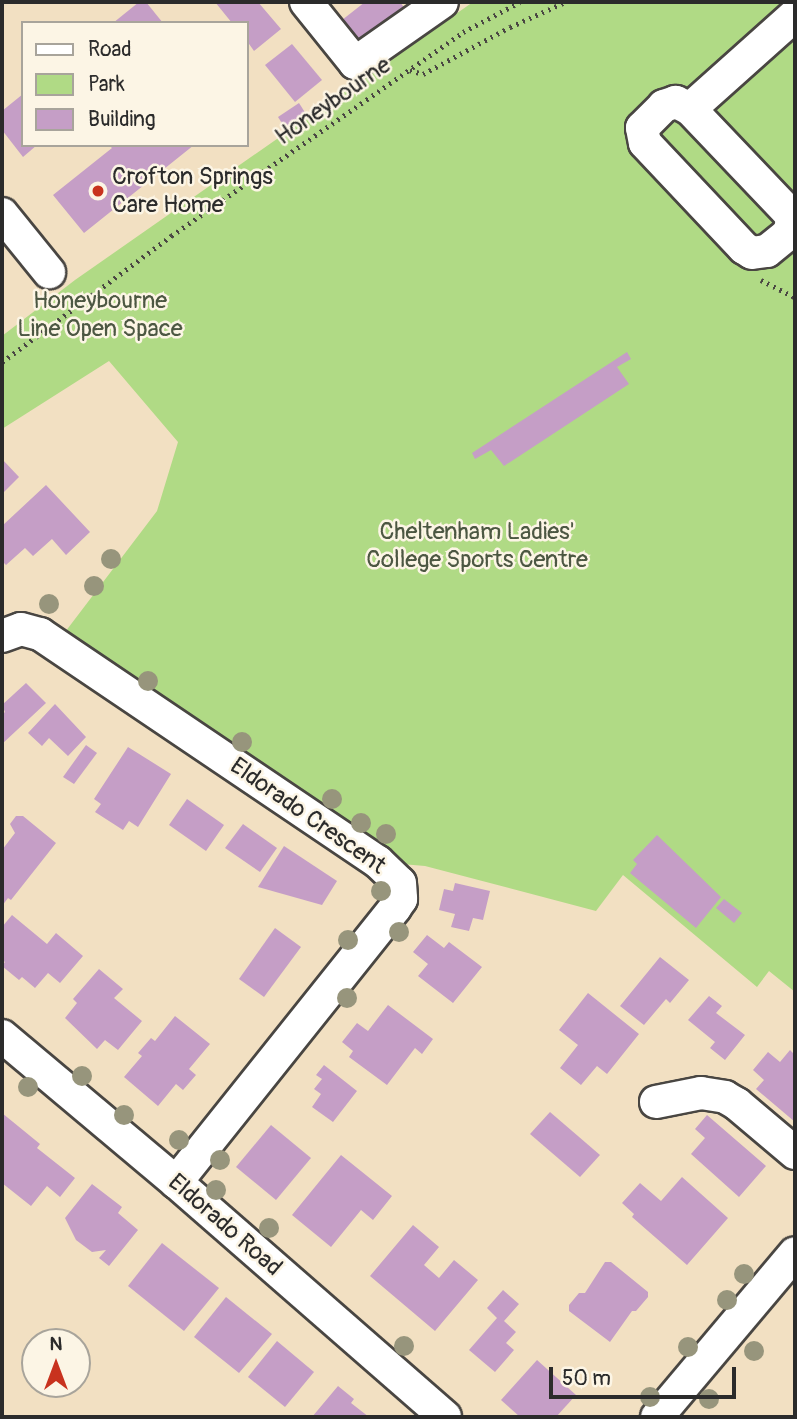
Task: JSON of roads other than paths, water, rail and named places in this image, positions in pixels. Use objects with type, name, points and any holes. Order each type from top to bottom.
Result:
[{"type":"street","points":[[306,2],[355,64],[442,2]]},
{"type":"street","points":[[690,109],[795,15]]},
{"type":"street","points":[[676,102],[690,109],[790,214],[792,220],[789,233],[767,251],[752,253],[744,248],[645,143],[642,128],[664,106],[676,102]]},
{"type":"street","points":[[2,214],[49,272]]},
{"type":"street","name":"Eldorado Crescent","points":[[2,636],[21,629],[40,634],[379,862],[400,883],[401,899],[395,908],[176,1182]]},
{"type":"street","name":"Eldorado Road","points":[[2,1036],[176,1182],[445,1417]]},
{"type":"street","points":[[656,1102],[701,1093],[725,1097],[795,1153]]},
{"type":"street","points":[[657,1417],[795,1253]]},
{"type":"place","name":"Crofton Springs Care Home","points":[[98,191]]},
{"type":"park label","name":"Honeybourne Line Open Space","points":[[100,315]]},
{"type":"park label","name":"Cheltenham Ladies' College Sports Centre","points":[[477,546]]}]
